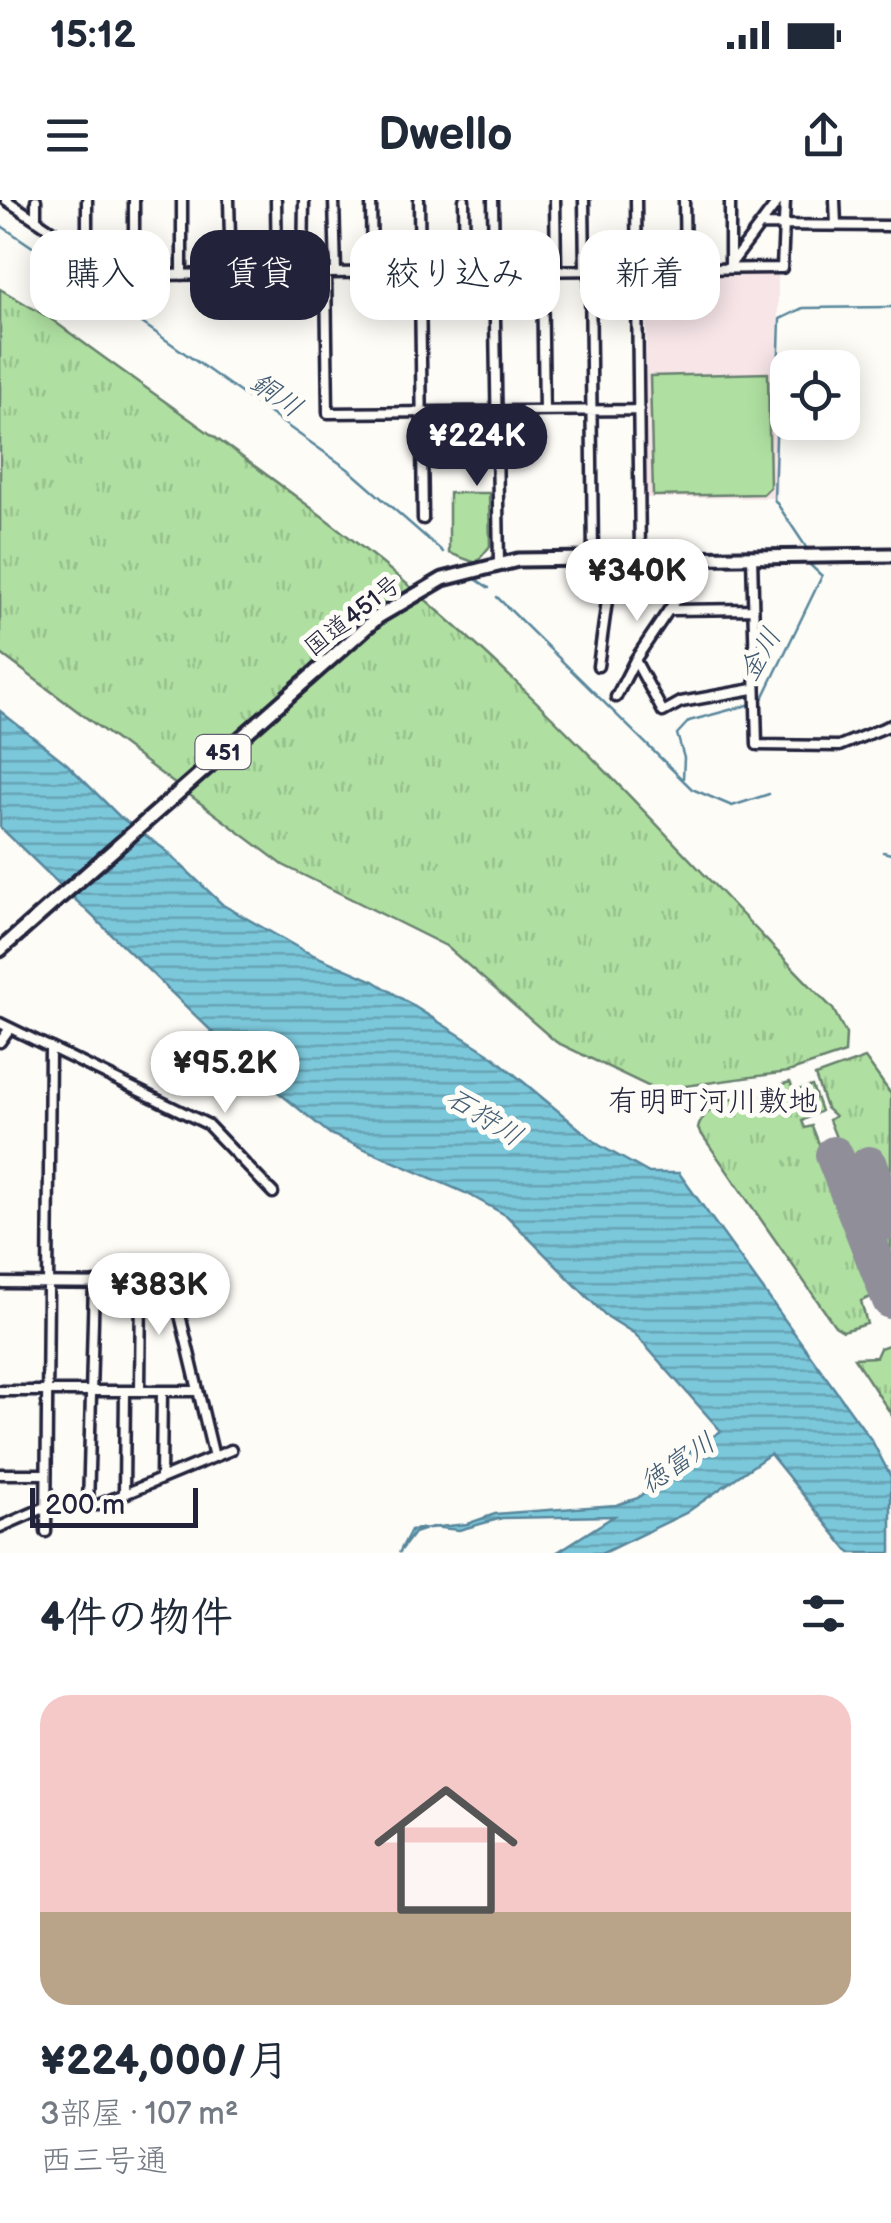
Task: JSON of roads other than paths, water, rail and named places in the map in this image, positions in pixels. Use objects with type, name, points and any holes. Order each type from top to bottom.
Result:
[{"type":"highway","name":"国道451号","points":[[0,950],[369,624],[432,585],[499,563],[613,557],[891,555]]},
{"type":"street","points":[[6,200],[51,230]]},
{"type":"street","points":[[36,200],[36,220]]},
{"type":"street","points":[[86,200],[87,230]]},
{"type":"street","points":[[134,200],[134,230]]},
{"type":"street","points":[[182,200],[182,275]]},
{"type":"street","points":[[228,200],[229,230]]},
{"type":"street","points":[[276,200],[276,230]]},
{"type":"street","points":[[304,200],[304,230]]},
{"type":"street","points":[[334,200],[328,413],[639,410]]},
{"type":"street","points":[[371,200],[371,230]]},
{"type":"street","points":[[419,200],[419,230]]},
{"type":"street","points":[[464,200],[464,230]]},
{"type":"street","points":[[493,200],[493,230]]},
{"type":"street","points":[[555,200],[555,230]]},
{"type":"street","points":[[584,200],[586,230]]},
{"type":"street","points":[[636,200],[636,230]]},
{"type":"street","points":[[684,200],[684,230]]},
{"type":"street","points":[[729,268],[730,200]]},
{"type":"street","points":[[720,268],[782,268],[782,200]]},
{"type":"street","points":[[729,268],[782,200]]},
{"type":"street","points":[[835,200],[836,225]]},
{"type":"street","points":[[760,224],[891,226]]},
{"type":"street","points":[[331,273],[350,273]]},
{"type":"street","points":[[170,275],[190,275]]},
{"type":"street","points":[[421,320],[423,520]]},
{"type":"street","points":[[495,320],[499,563]]},
{"type":"street","points":[[543,320],[544,411]]},
{"type":"street","points":[[589,320],[593,558]]},
{"type":"street","points":[[638,320],[640,557]]},
{"type":"street","points":[[616,697],[698,568],[698,556]]},
{"type":"street","points":[[752,556],[755,738],[760,746],[838,746],[891,725]]},
{"type":"street","points":[[598,666],[613,557]]},
{"type":"street","points":[[670,610],[754,609]]},
{"type":"street","points":[[636,660],[662,712],[682,702],[753,689]]},
{"type":"street","points":[[0,1024],[208,1124],[273,1194]]},
{"type":"street","points":[[0,1042],[10,1028]]},
{"type":"street","points":[[46,1532],[50,1047]]},
{"type":"street","points":[[0,1283],[141,1284],[176,1298],[214,1458]]},
{"type":"street","points":[[88,1507],[94,1283]]},
{"type":"street","points":[[140,1391],[141,1284]]},
{"type":"street","points":[[0,1391],[198,1391]]},
{"type":"street","points":[[124,1494],[125,1391]]},
{"type":"street","points":[[161,1479],[162,1391]]},
{"type":"street","points":[[0,1527],[46,1507],[88,1507],[231,1450]]},
{"type":"street","points":[[0,1474],[46,1474]]},
{"type":"water","name":"石狩川","points":[[0,711],[67,764],[119,816],[164,849],[223,905],[304,951],[374,981],[491,1055],[599,1145],[649,1173],[679,1173],[872,1441],[891,1477],[891,1553],[850,1553],[770,1454],[686,1513],[603,1553],[556,1553],[614,1516],[502,1518],[459,1530],[435,1527],[467,1524],[495,1514],[616,1505],[638,1498],[683,1456],[721,1431],[635,1334],[605,1315],[507,1216],[468,1194],[330,1134],[257,1075],[0,827]]},
{"type":"water","points":[[429,1528],[414,1533],[399,1553],[411,1530]]},
{"type":"waterway","name":"銅川","points":[[0,225],[30,245]]},
{"type":"waterway","name":"金川","points":[[806,547],[774,499],[780,319],[803,308],[891,307]]},
{"type":"waterway","name":"銅川","points":[[138,320],[348,469],[443,552]]},
{"type":"waterway","name":"金川","points":[[683,778],[684,758],[677,734],[689,721],[759,702],[764,696],[822,576],[809,564]]},
{"type":"waterway","name":"銅川","points":[[477,580],[489,588]]},
{"type":"waterway","name":"銅川","points":[[497,597],[692,789],[732,806],[769,794]]},
{"type":"waterway","points":[[883,852],[891,854]]},
{"type":"district","name":"有明町河川敷地","points":[[713,1101]]},
{"type":"water label","name":"徳富川","points":[[677,1462]]}]
